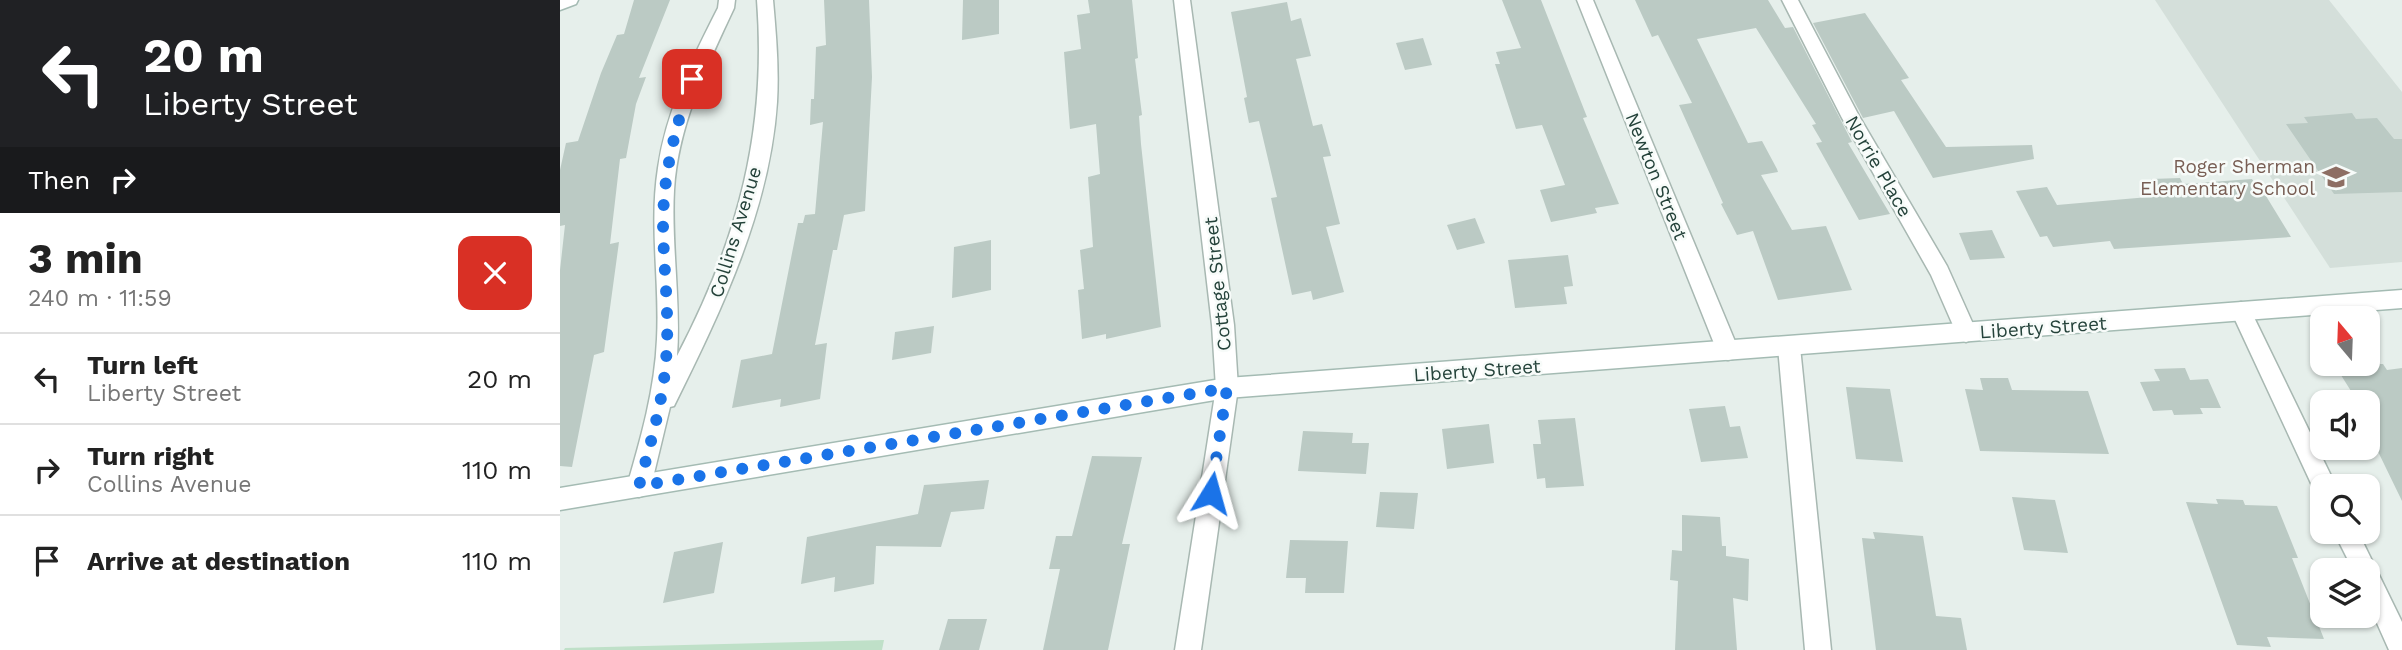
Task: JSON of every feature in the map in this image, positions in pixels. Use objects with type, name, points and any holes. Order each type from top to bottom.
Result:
[{"type":"street","points":[[560,4],[570,0]]},
{"type":"street","name":"Collins Avenue","points":[[639,486],[660,410],[668,318],[663,220],[667,168],[684,101],[726,8],[727,0]]},
{"type":"street","name":"Collins Avenue","points":[[660,410],[709,314],[728,268],[748,206],[767,107],[769,63],[765,0]]},
{"type":"street","name":"Cottage Street","points":[[1182,0],[1223,325],[1227,388],[1188,650]]},
{"type":"street","name":"Newton Street","points":[[1585,0],[1728,351]]},
{"type":"street","name":"Norrie Place","points":[[1790,0],[1839,96],[1935,262],[1966,333]]},
{"type":"street","name":"Liberty Street","points":[[560,499],[1227,388],[2402,299]]},
{"type":"street","points":[[2241,311],[2319,474]]},
{"type":"street","points":[[1789,346],[1818,650]]},
{"type":"street","points":[[2380,602],[2402,649]]},
{"type":"shaded area","name":"Roger Sherman Elementary School","points":[[2155,0],[2329,0],[2402,92],[2402,262],[2330,268]]},
{"type":"green space","points":[[884,640],[882,650],[564,650],[565,648]]},
{"type":"building","points":[[634,0],[670,0],[639,78],[646,77],[636,104],[626,158],[620,159],[610,244],[619,242],[604,352],[594,355],[572,467],[560,466],[560,270],[565,225],[560,226],[560,170],[566,143],[578,141],[601,73],[617,35],[624,34]]},
{"type":"building","points":[[824,0],[869,0],[872,77],[865,211],[844,215],[837,250],[833,250],[815,345],[827,343],[820,399],[780,407],[781,399],[732,408],[741,360],[772,354],[798,223],[803,223],[805,215],[815,214],[823,122],[810,125],[811,99],[814,99],[816,47],[826,45]]},
{"type":"building","points":[[963,0],[999,0],[999,34],[962,40]]},
{"type":"building","points":[[1088,0],[1132,0],[1138,58],[1135,59],[1142,115],[1139,116],[1141,144],[1161,327],[1106,339],[1106,334],[1082,339],[1078,290],[1084,289],[1080,250],[1093,247],[1088,177],[1100,174],[1096,124],[1070,129],[1064,52],[1081,49],[1077,15],[1090,13]]},
{"type":"building","points":[[1502,0],[1541,0],[1587,117],[1583,118],[1619,204],[1595,208],[1597,213],[1551,222],[1540,190],[1565,185],[1542,125],[1516,129],[1495,64],[1500,64],[1496,52],[1521,48]]},
{"type":"building","points":[[1635,0],[1768,0],[1785,28],[1793,27],[1852,142],[1848,143],[1890,214],[1859,220],[1816,143],[1822,142],[1812,125],[1816,124],[1756,28],[1697,39],[1748,143],[1762,141],[1777,169],[1778,172],[1761,175],[1792,230],[1826,226],[1852,290],[1778,300],[1753,231],[1737,235],[1721,204],[1723,203],[1679,105],[1692,103],[1658,35],[1652,37]]},
{"type":"building","points":[[1287,2],[1291,21],[1301,18],[1311,56],[1296,59],[1313,126],[1322,124],[1331,156],[1323,157],[1340,224],[1326,227],[1344,292],[1313,300],[1311,291],[1292,295],[1271,198],[1277,197],[1259,121],[1249,123],[1244,98],[1247,97],[1231,12]]},
{"type":"building","points":[[1865,13],[1909,78],[1901,80],[1946,147],[2032,145],[2034,159],[1933,178],[1894,111],[1863,118],[1813,23]]},
{"type":"building","points":[[1423,38],[1432,65],[1405,70],[1396,43]]},
{"type":"building","points":[[2352,113],[2356,119],[2377,118],[2394,139],[2402,139],[2402,192],[2334,194],[2286,124],[2308,123],[2304,117]]},
{"type":"building","points":[[2180,178],[2183,184],[2252,179],[2260,193],[2266,196],[2291,237],[2114,249],[2110,241],[2053,247],[2047,236],[2040,237],[2016,191],[2047,187],[2057,205],[2160,196],[2151,179]]},
{"type":"building","points":[[1475,218],[1485,243],[1457,250],[1447,225]]},
{"type":"building","points":[[1992,230],[2005,258],[1970,260],[1959,233]]},
{"type":"building","points":[[991,240],[991,290],[952,298],[954,247]]},
{"type":"building","points":[[1568,255],[1573,286],[1564,287],[1567,304],[1515,308],[1508,260]]},
{"type":"building","points":[[934,326],[931,353],[892,360],[895,332]]},
{"type":"building","points":[[2380,364],[2387,370],[2402,368],[2402,501],[2380,456],[2380,390],[2350,390],[2342,376],[2380,376]]},
{"type":"building","points":[[2185,368],[2190,380],[2208,379],[2221,408],[2200,408],[2203,414],[2174,415],[2172,410],[2153,411],[2140,382],[2160,381],[2154,369]]},
{"type":"building","points":[[1980,378],[2008,378],[2012,390],[2088,391],[2109,454],[1980,451],[1965,389],[1983,390]]},
{"type":"building","points":[[1846,387],[1890,389],[1903,462],[1856,459]]},
{"type":"building","points":[[1725,406],[1730,427],[1740,426],[1748,458],[1701,462],[1689,409]]},
{"type":"building","points":[[1575,418],[1584,486],[1546,488],[1545,478],[1537,479],[1533,444],[1541,444],[1538,420]]},
{"type":"building","points":[[1489,424],[1494,463],[1447,469],[1442,429]]},
{"type":"building","points":[[1303,431],[1353,433],[1352,443],[1369,443],[1366,474],[1298,471]]},
{"type":"building","points":[[1092,456],[1142,457],[1122,544],[1130,544],[1108,650],[1043,650],[1060,569],[1049,569],[1056,536],[1072,536]]},
{"type":"building","points":[[989,480],[984,509],[951,512],[941,547],[876,546],[874,584],[834,592],[835,577],[801,584],[807,537],[918,514],[924,485]]},
{"type":"building","points":[[1380,492],[1418,493],[1414,529],[1376,527]]},
{"type":"building","points":[[2012,497],[2055,500],[2068,553],[2024,550]]},
{"type":"building","points":[[2216,499],[2243,500],[2245,505],[2277,506],[2298,558],[2292,558],[2310,604],[2310,628],[2320,628],[2324,639],[2267,637],[2271,647],[2237,645],[2186,502],[2218,504]]},
{"type":"building","points":[[1682,515],[1720,517],[1722,546],[1726,546],[1726,556],[1749,559],[1748,601],[1733,598],[1737,650],[1675,650],[1678,581],[1670,580],[1672,550],[1682,551]]},
{"type":"building","points":[[1873,532],[1923,536],[1936,616],[1961,618],[1967,650],[1876,650],[1862,538],[1875,539]]},
{"type":"building","points":[[1290,540],[1348,541],[1344,593],[1305,593],[1306,578],[1286,578]]},
{"type":"building","points":[[723,542],[714,593],[663,603],[674,552]]},
{"type":"building","points":[[948,619],[987,619],[979,650],[939,650]]},
{"type":"place","name":"Roger Sherman Elementary School","points":[[2336,177]]},
{"type":"route","points":[[692,79],[677,123],[667,168],[663,220],[668,318],[666,359],[660,410],[639,486],[1227,388],[1211,493]]}]
